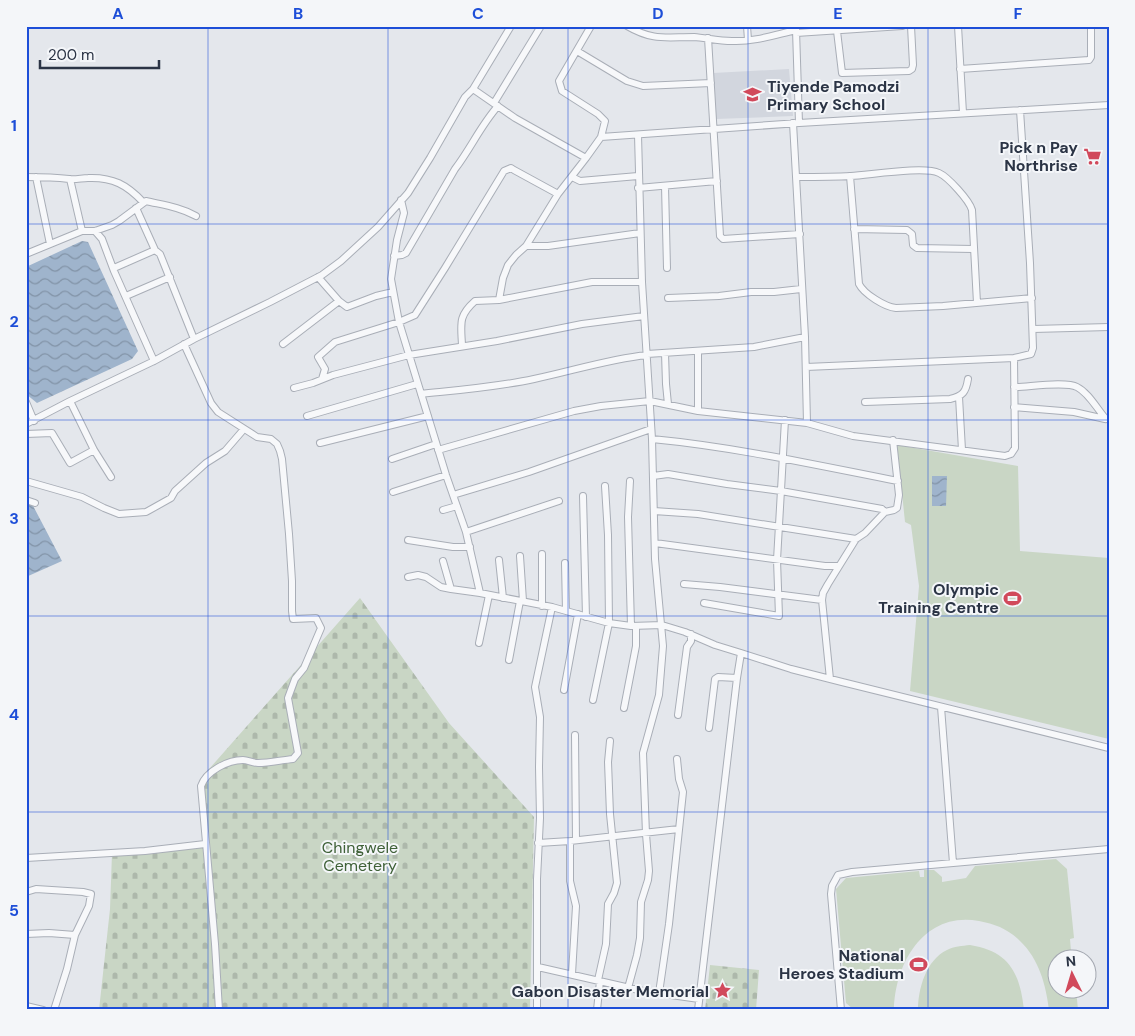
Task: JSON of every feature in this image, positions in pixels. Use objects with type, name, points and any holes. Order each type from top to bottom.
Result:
[{"type":"street","points":[[26,424],[270,302],[318,277],[341,261],[366,240],[401,200],[430,158],[465,98],[473,89],[511,26]]},
{"type":"street","points":[[394,256],[402,255],[407,251],[541,26]]},
{"type":"street","points":[[499,300],[503,278],[508,266],[526,246],[558,194],[601,138],[605,121],[603,118],[562,91],[559,81],[591,26]]},
{"type":"street","points":[[627,26],[654,38],[708,38],[731,41],[770,38],[796,30],[902,26]]},
{"type":"street","points":[[747,26],[748,40]]},
{"type":"street","points":[[838,29],[842,73],[909,71],[913,65],[911,26]]},
{"type":"street","points":[[958,26],[963,113]]},
{"type":"street","points":[[960,70],[1089,60],[1091,58],[1090,26]]},
{"type":"street","points":[[796,30],[797,178],[801,289],[805,337],[807,423]]},
{"type":"street","points":[[708,38],[719,234],[721,238],[800,234]]},
{"type":"street","points":[[577,51],[627,81],[643,86],[711,83]]},
{"type":"street","points":[[473,89],[515,118],[586,158]]},
{"type":"street","points":[[601,138],[796,123],[1109,105]]},
{"type":"street","points":[[806,367],[1014,358],[1028,356],[1033,351],[1032,298],[1020,110]]},
{"type":"street","points":[[628,988],[638,947],[641,902],[648,880],[643,753],[652,727],[659,696],[663,661],[655,544],[652,439],[642,282],[638,135]]},
{"type":"street","points":[[322,379],[325,369],[318,358],[335,342],[399,322],[413,316],[417,312],[504,171],[511,168],[558,194]]},
{"type":"street","points":[[797,178],[925,170],[940,173],[971,206],[977,303]]},
{"type":"street","points":[[26,177],[53,176],[70,179],[96,178],[111,180],[130,188],[144,202]]},
{"type":"street","points":[[572,177],[580,181],[638,176]]},
{"type":"street","points":[[850,176],[859,284],[876,298],[896,308],[1032,298]]},
{"type":"street","points":[[36,177],[50,244]]},
{"type":"street","points":[[70,179],[82,231]]},
{"type":"street","points":[[638,188],[717,181]]},
{"type":"street","points":[[665,186],[667,268]]},
{"type":"street","points":[[26,254],[82,231],[95,231],[120,221],[146,200],[156,204],[167,205],[196,216]]},
{"type":"street","points":[[401,200],[404,217],[394,256],[391,279],[399,322],[437,447],[466,532],[480,593]]},
{"type":"street","points":[[136,208],[155,250],[160,254],[194,339]]},
{"type":"street","points":[[854,229],[906,230],[912,234],[914,245],[917,248],[973,249]]},
{"type":"street","points":[[95,231],[102,239],[154,361]]},
{"type":"street","points":[[526,246],[548,246],[640,233]]},
{"type":"street","points":[[114,268],[155,250]]},
{"type":"street","points":[[126,296],[170,277]]},
{"type":"street","points":[[318,277],[339,301],[347,307],[393,292]]},
{"type":"street","points":[[462,346],[461,320],[466,310],[475,301],[499,300],[592,282],[642,282]]},
{"type":"street","points":[[668,298],[801,289]]},
{"type":"street","points":[[282,344],[339,301]]},
{"type":"street","points":[[294,388],[353,369],[409,355],[497,341],[582,324],[644,316]]},
{"type":"street","points":[[1033,329],[1109,327]]},
{"type":"street","points":[[421,394],[493,386],[647,354],[764,346],[805,337]]},
{"type":"street","points":[[184,344],[216,410],[257,437],[271,439],[277,444],[282,459],[289,534],[293,619],[316,618],[321,628],[304,668],[295,679],[288,698],[298,753],[296,757],[261,763],[236,760],[211,772],[201,786],[214,926],[219,1010]]},
{"type":"street","points":[[698,351],[698,411]]},
{"type":"street","points":[[665,353],[668,404]]},
{"type":"street","points":[[392,459],[574,411],[650,401],[698,411],[807,423],[853,436],[1000,456],[1011,454],[1015,448],[1014,358]]},
{"type":"street","points":[[865,402],[960,397],[966,390],[968,379]]},
{"type":"street","points":[[307,416],[417,384]]},
{"type":"street","points":[[1014,388],[1064,384],[1077,387],[1107,419]]},
{"type":"street","points":[[960,397],[962,450]]},
{"type":"street","points":[[70,401],[94,450],[111,477]]},
{"type":"street","points":[[26,402],[34,420]]},
{"type":"street","points":[[1014,408],[1074,412],[1107,419]]},
{"type":"street","points":[[320,443],[428,416]]},
{"type":"street","points":[[704,603],[779,616],[780,595],[777,560],[785,420]]},
{"type":"street","points":[[26,481],[82,497],[119,514],[146,512],[170,498],[206,463],[225,451],[244,429]]},
{"type":"street","points":[[453,495],[529,472],[651,429]]},
{"type":"street","points":[[26,434],[52,433],[70,463],[94,450]]},
{"type":"street","points":[[652,439],[782,458],[898,481]]},
{"type":"street","points":[[830,679],[822,600],[823,593],[856,539],[865,533],[885,512],[897,508],[898,481],[893,440]]},
{"type":"street","points":[[653,476],[668,474],[781,491],[882,509],[885,512]]},
{"type":"street","points":[[393,492],[446,475]]},
{"type":"street","points":[[624,708],[636,646],[633,626],[628,517],[630,481]]},
{"type":"street","points":[[593,700],[609,623],[608,536],[605,486]]},
{"type":"street","points":[[583,496],[586,617]]},
{"type":"street","points":[[26,500],[35,503]]},
{"type":"street","points":[[466,532],[559,502]]},
{"type":"street","points":[[443,510],[456,506]]},
{"type":"street","points":[[654,511],[698,514],[856,539]]},
{"type":"street","points":[[408,540],[453,547],[470,547]]},
{"type":"street","points":[[655,544],[825,566],[838,566]]},
{"type":"street","points":[[542,554],[542,606]]},
{"type":"street","points":[[509,660],[522,601],[520,556]]},
{"type":"street","points":[[500,560],[503,598]]},
{"type":"street","points":[[444,561],[451,589]]},
{"type":"street","points":[[565,563],[566,611]]},
{"type":"street","points":[[408,577],[418,574],[440,586],[451,589],[522,601],[609,623],[633,626],[662,625],[691,634],[715,645],[830,679],[1109,748]]},
{"type":"street","points":[[684,584],[734,588],[822,600]]},
{"type":"street","points":[[479,643],[489,595]]},
{"type":"street","points":[[537,1010],[536,879],[540,818],[540,718],[535,686],[552,608]]},
{"type":"street","points":[[564,690],[578,614]]},
{"type":"street","points":[[678,715],[686,647],[691,641],[691,634]]},
{"type":"street","points":[[698,1010],[737,678],[742,653]]},
{"type":"street","points":[[709,728],[715,679],[718,677],[737,678]]},
{"type":"street","points":[[941,707],[953,863]]},
{"type":"street","points":[[572,974],[576,906],[570,881],[573,841],[575,734]]},
{"type":"street","points":[[597,1010],[599,980],[606,944],[608,904],[617,883],[611,836],[608,762],[610,741]]},
{"type":"street","points":[[659,993],[669,924],[683,792],[679,779],[677,759]]},
{"type":"street","points":[[538,843],[646,834],[679,829]]},
{"type":"street","points":[[26,858],[145,852],[205,844]]},
{"type":"street","points":[[841,1010],[831,894],[832,886],[838,875],[852,872],[1109,849]]},
{"type":"street","points":[[26,892],[36,889],[89,893],[91,896],[89,906],[75,935],[67,970],[54,1010]]},
{"type":"street","points":[[26,934],[49,932],[75,935]]},
{"type":"street","points":[[538,966],[628,988],[699,998]]},
{"type":"street","points":[[26,1006],[43,1010]]},
{"type":"shaded area","name":"Tiyende Pamodzi Primary School","points":[[789,69],[793,116],[716,119],[713,73]]},
{"type":"green space","name":"Olympic Training Centre","points":[[897,445],[1018,466],[1020,551],[1109,558],[1109,739],[910,691],[919,586],[911,525],[905,522]]},
{"type":"green space","name":"Chingwele Cemetery","points":[[360,598],[449,723],[534,817],[530,1010],[99,1010],[110,909],[112,853],[207,842],[202,777]]},
{"type":"green space","points":[[1056,859],[1067,869],[1074,938],[1070,939],[1071,948],[1048,948],[1048,998],[1077,998],[1078,1010],[1049,1010],[1044,982],[1037,964],[1027,948],[1011,933],[996,925],[985,922],[960,920],[943,924],[929,932],[917,944],[907,958],[900,974],[894,1010],[854,1010],[846,1003],[836,889],[846,878],[919,871],[920,877],[924,877],[924,870],[934,870],[942,877],[942,882],[966,878],[975,866]]},
{"type":"green space","points":[[970,945],[994,952],[1010,966],[1019,985],[1024,1010],[918,1010],[922,984],[934,961],[950,949]]},
{"type":"green space","points":[[710,965],[759,970],[756,1010],[705,1010]]},
{"type":"water","points":[[82,241],[88,242],[138,351],[132,359],[37,403],[26,394],[26,267]]},
{"type":"water","points":[[932,476],[947,476],[946,506],[932,506]]},
{"type":"water","points":[[26,500],[30,500],[62,561],[26,577]]},
{"type":"place","name":"Tiyende Pamodzi Primary School","points":[[753,95]]},
{"type":"place","name":"Pick n Pay Northrise","points":[[1092,156]]},
{"type":"place","name":"Olympic Training Centre","points":[[1013,598]]},
{"type":"place","name":"National Heroes Stadium","points":[[918,964]]},
{"type":"place","name":"Gabon Disaster Memorial","points":[[723,991]]}]
